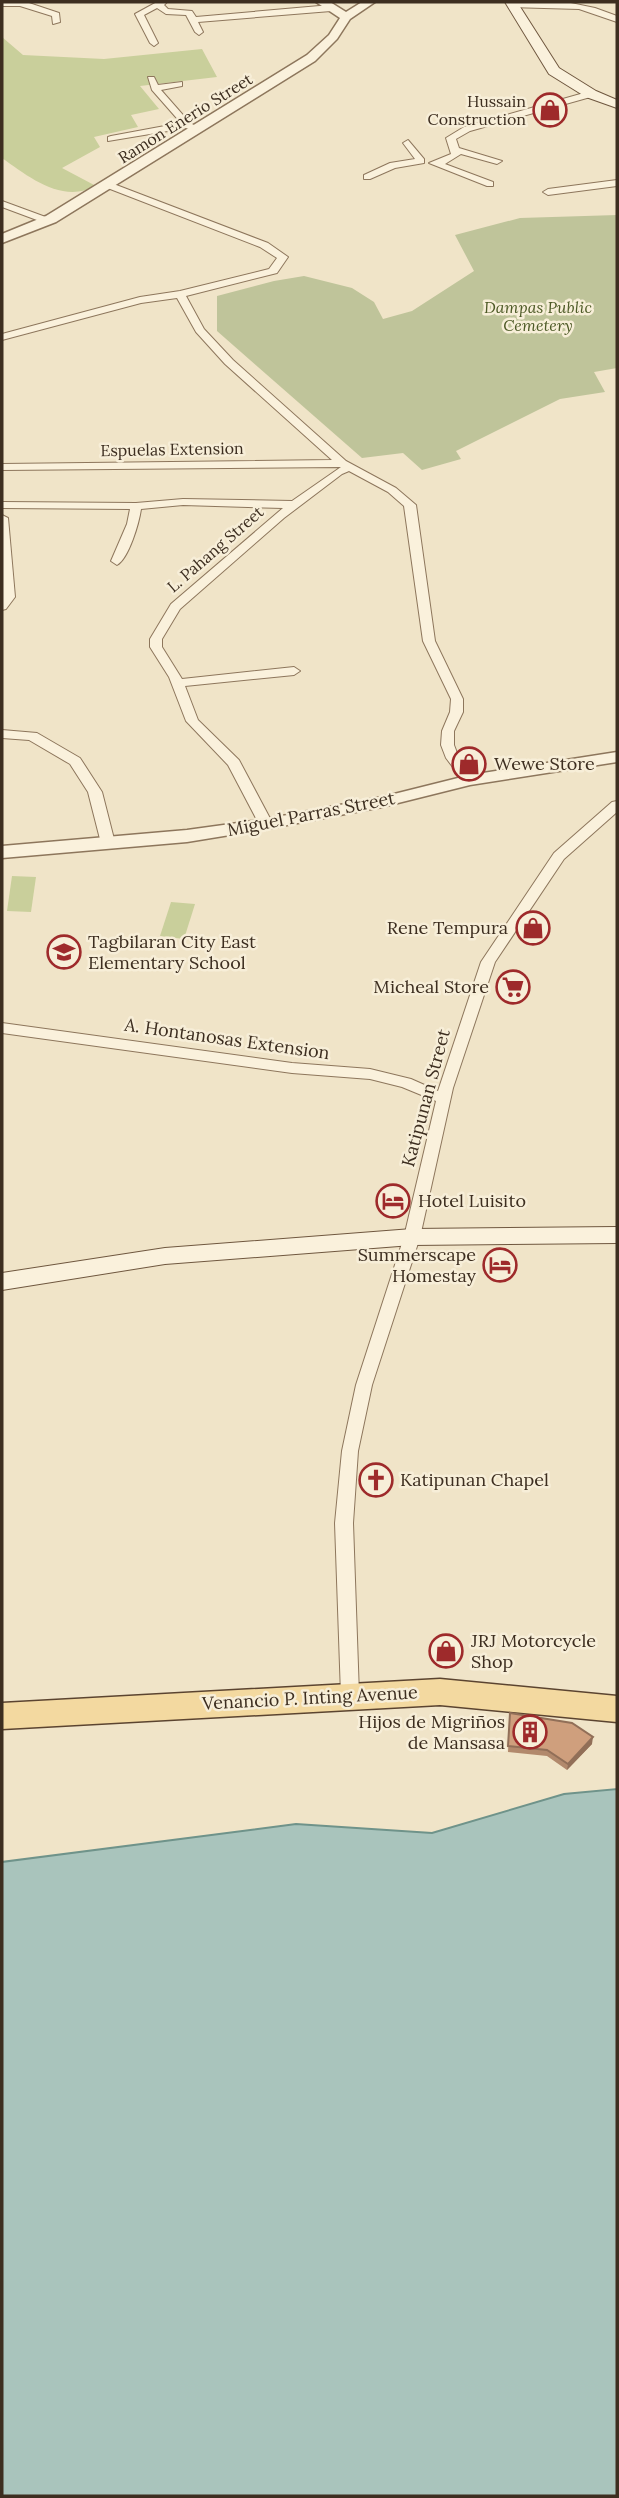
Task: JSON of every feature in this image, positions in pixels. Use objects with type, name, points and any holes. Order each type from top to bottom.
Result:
[{"type":"main road","points":[[511,3],[554,71],[591,94],[617,104]]},
{"type":"main road","points":[[2,1282],[165,1256],[411,1237],[617,1235]]},
{"type":"main road","name":"Venancio P. Inting Avenue","points":[[2,1716],[440,1692],[617,1709]]},
{"type":"street","name":"Ramon Enerio Street","points":[[2,239],[48,221],[108,185],[191,127],[311,58],[333,37],[346,17],[369,2]]},
{"type":"street","points":[[2,3],[21,3],[56,18],[70,13]]},
{"type":"street","points":[[154,43],[139,14],[160,3],[168,11],[185,11],[194,20],[199,32]]},
{"type":"street","points":[[511,3],[566,3],[594,9],[617,19]]},
{"type":"street","points":[[194,20],[327,5],[346,17]]},
{"type":"street","points":[[178,84],[153,84],[191,127]]},
{"type":"street","points":[[439,163],[456,155],[452,138],[467,129],[591,94]]},
{"type":"street","points":[[111,139],[191,127]]},
{"type":"street","points":[[408,142],[421,161]]},
{"type":"street","points":[[454,150],[497,161]]},
{"type":"street","points":[[367,177],[393,165],[421,161],[439,163],[490,184]]},
{"type":"street","points":[[548,192],[617,183]]},
{"type":"street","points":[[2,337],[140,300],[180,294],[273,271],[283,257],[264,245],[108,185]]},
{"type":"street","points":[[2,204],[48,221]]},
{"type":"street","points":[[180,294],[200,330],[229,362],[346,465],[392,490],[410,505],[429,641],[457,699],[459,709],[448,731],[449,753],[470,780]]},
{"type":"street","name":"Espuelas Extension","points":[[2,467],[346,465]]},
{"type":"street","name":"L. Pahang Street","points":[[267,824],[234,763],[192,721],[178,683],[156,647],[156,639],[166,620],[200,585],[346,465]]},
{"type":"street","points":[[2,505],[136,506],[183,502],[296,505]]},
{"type":"street","points":[[117,561],[133,524],[136,506]]},
{"type":"street","points":[[2,518],[9,597],[2,606]]},
{"type":"street","points":[[178,683],[294,671]]},
{"type":"street","points":[[2,734],[32,736],[75,761],[96,792],[108,843]]},
{"type":"street","name":"Miguel Parras Street","points":[[2,852],[187,836],[267,824],[383,802],[470,780],[617,757]]},
{"type":"street","name":"Katipunan Street","points":[[350,1695],[344,1523],[350,1451],[364,1385],[411,1237],[444,1099],[488,962],[559,856],[617,806]]},
{"type":"street","name":"A. Hontanosas Extension","points":[[2,1028],[305,1069],[370,1074],[406,1083],[444,1099]]},
{"type":"green space","points":[[2,37],[23,55],[104,59],[202,49],[217,77],[140,86],[159,109],[131,115],[138,127],[94,137],[100,147],[62,168],[96,186],[83,191],[58,190],[35,180],[2,158]]},
{"type":"green space","name":"Dampas Public Cemetery","points":[[617,215],[617,368],[594,372],[605,392],[560,399],[456,451],[461,459],[422,470],[403,453],[362,458],[217,331],[217,296],[304,276],[352,288],[374,302],[383,319],[412,311],[474,271],[455,235],[520,218]]},
{"type":"green space","points":[[12,876],[36,877],[31,912],[7,911]]},
{"type":"green space","points":[[171,902],[195,904],[184,939],[160,936]]},
{"type":"water","points":[[617,1789],[617,2496],[2,2496],[2,1862],[296,1824],[432,1833],[564,1794]]},
{"type":"building","points":[[510,1713],[572,1723],[593,1737],[568,1764],[547,1750],[508,1746]]},
{"type":"place","name":"Hussain Construction","points":[[550,110]]},
{"type":"place","name":"Wewe Store","points":[[469,764]]},
{"type":"place","name":"Rene Tempura","points":[[533,928]]},
{"type":"place","name":"Tagbilaran City East Elementary School","points":[[64,952]]},
{"type":"place","name":"Micheal Store","points":[[513,987]]},
{"type":"place","name":"Hotel Luisito","points":[[393,1201]]},
{"type":"place","name":"Summerscape Homestay","points":[[500,1265]]},
{"type":"place","name":"Katipunan Chapel","points":[[376,1480]]},
{"type":"place","name":"JRJ Motorcycle Shop","points":[[446,1651]]},
{"type":"place","name":"Hijos de Migriños de Mansasa","points":[[530,1732]]}]
